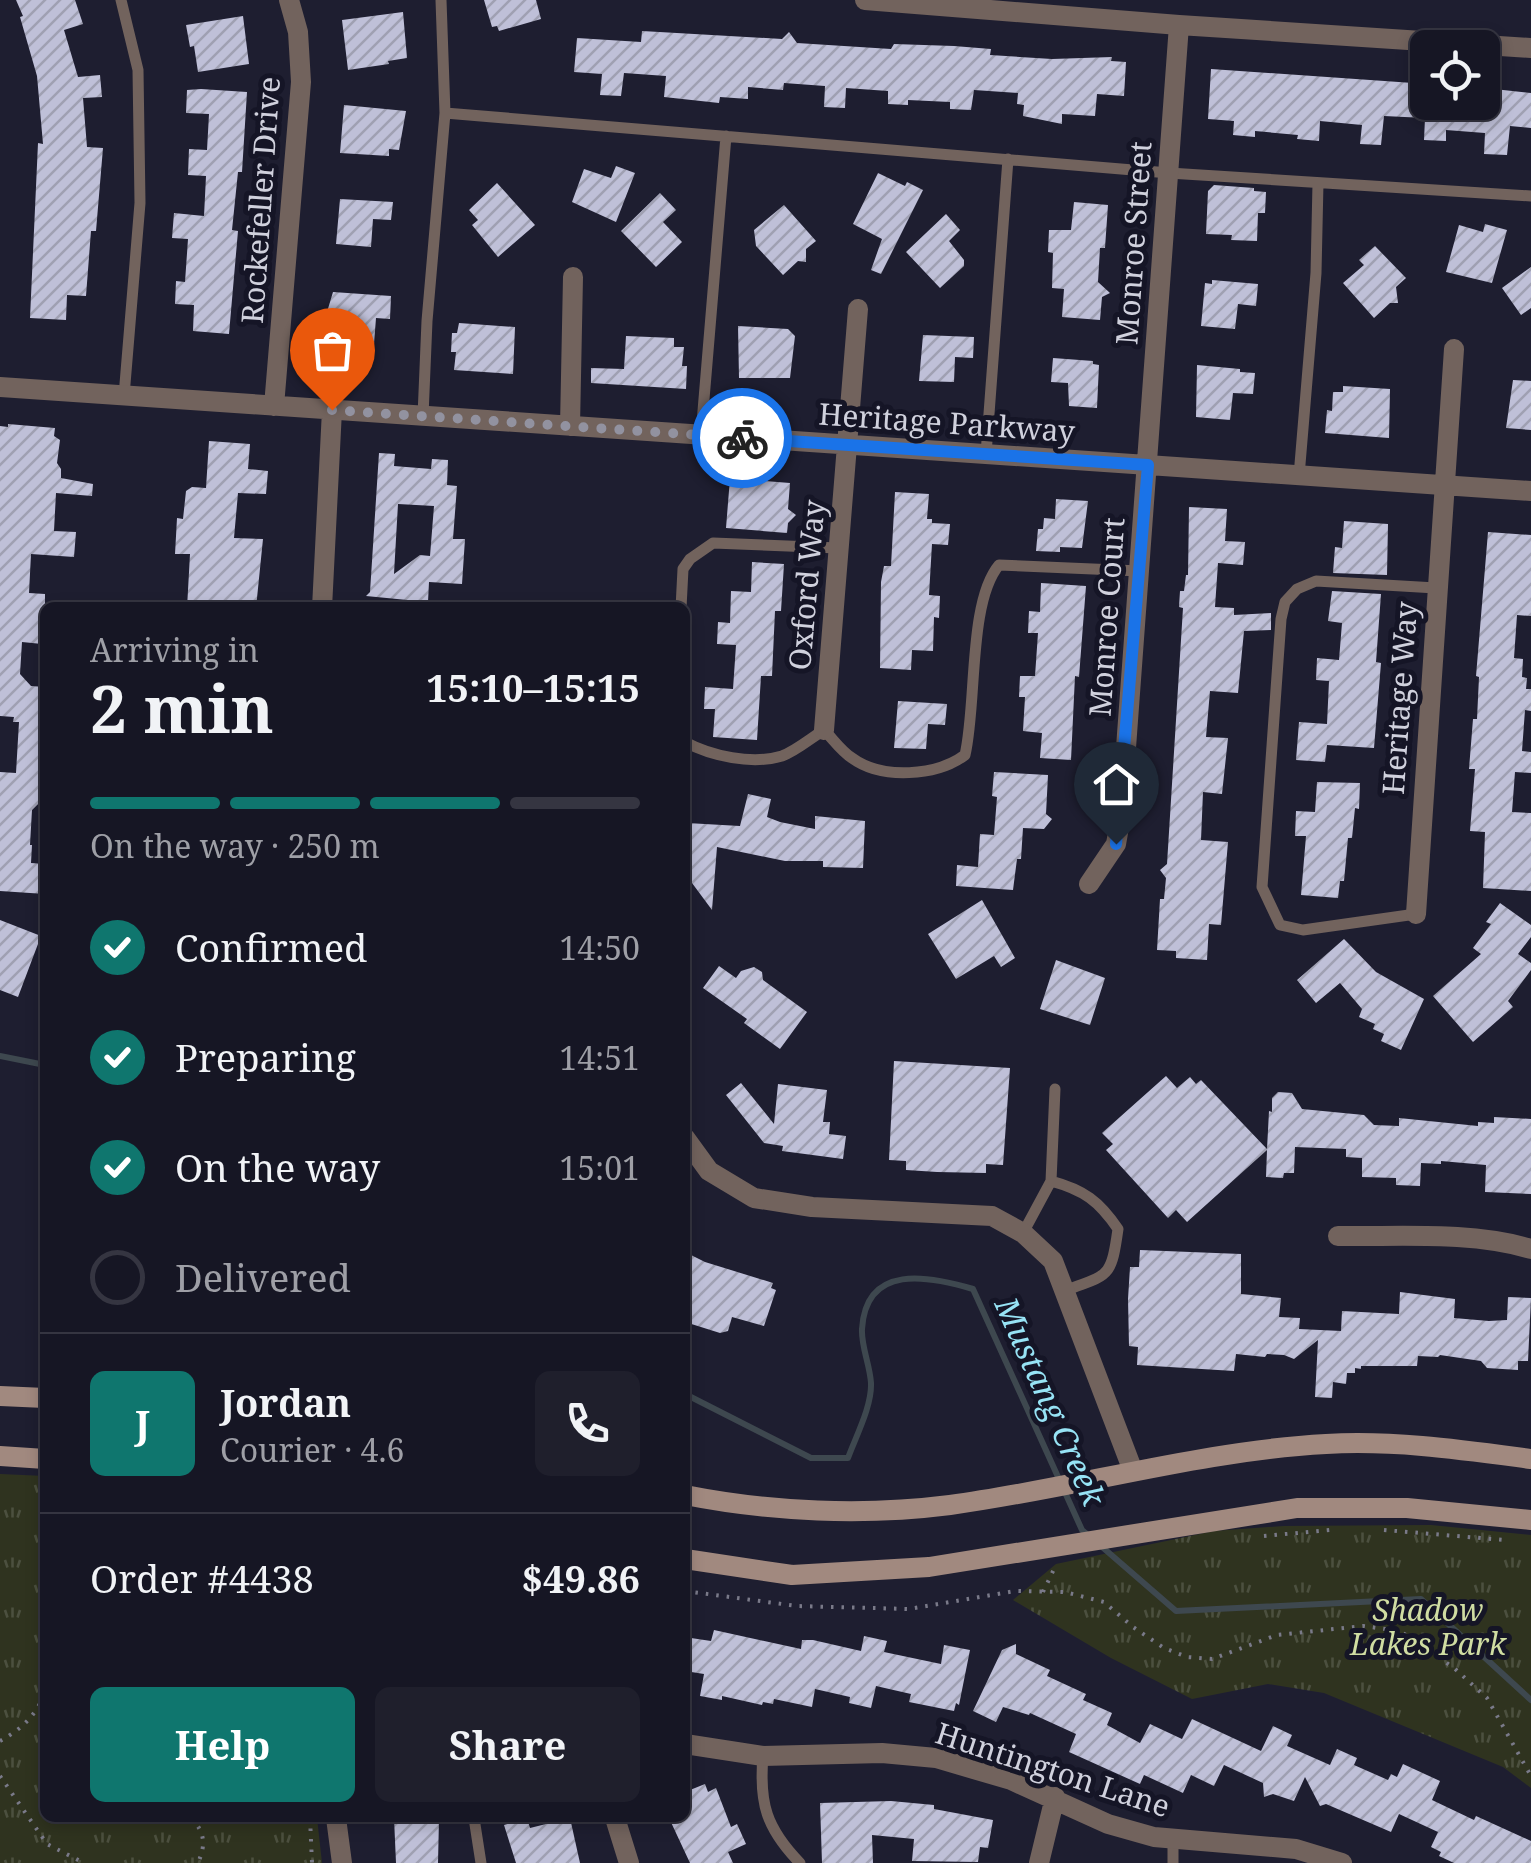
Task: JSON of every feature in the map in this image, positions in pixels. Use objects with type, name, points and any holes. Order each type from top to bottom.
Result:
[{"type":"main road","points":[[0,1396],[40,1398]]},
{"type":"main road","points":[[690,1496],[770,1507],[855,1511],[949,1505],[1133,1471],[1324,1444],[1378,1442],[1531,1458]]},
{"type":"main road","points":[[0,1456],[40,1459]]},
{"type":"main road","points":[[690,1560],[792,1575],[1053,1559],[1148,1532],[1297,1508],[1407,1508],[1531,1520]]},
{"type":"street","name":"Rockefeller Drive","points":[[274,406],[301,82],[298,32],[289,0]]},
{"type":"street","points":[[865,0],[1531,48]]},
{"type":"street","name":"Monroe Street","points":[[1148,465],[1179,25]]},
{"type":"street","points":[[570,426],[573,277]]},
{"type":"street","name":"Oxford Way","points":[[824,730],[858,309]]},
{"type":"street","name":"Heritage Way","points":[[1416,914],[1454,349]]},
{"type":"street","name":"Heritage Parkway","points":[[0,388],[1531,491]]},
{"type":"street","points":[[322,602],[332,410]]},
{"type":"street","name":"Monroe Court","points":[[1089,884],[1116,844],[1121,816],[1148,465]]},
{"type":"street","points":[[690,1145],[709,1171],[754,1198],[812,1207],[992,1216],[1024,1233],[1053,1261],[1133,1471]]},
{"type":"street","points":[[1338,1236],[1464,1239],[1531,1249]]},
{"type":"street","name":"Huntington Lane","points":[[690,1745],[763,1756],[882,1753],[936,1758],[1011,1780],[1108,1824],[1154,1837],[1296,1849],[1342,1863]]},
{"type":"street","points":[[1039,1863],[1055,1797]]},
{"type":"street","points":[[337,1822],[342,1863]]},
{"type":"street","points":[[616,1822],[628,1863]]},
{"type":"lane","points":[[121,0],[138,70],[140,203],[124,396]]},
{"type":"lane","points":[[423,416],[445,113],[441,0]]},
{"type":"lane","points":[[445,113],[1169,173],[1531,196]]},
{"type":"lane","points":[[701,435],[726,136]]},
{"type":"lane","points":[[986,454],[1008,159]]},
{"type":"lane","points":[[1299,476],[1316,273],[1318,183]]},
{"type":"lane","points":[[682,602],[684,569],[690,559],[713,544],[838,548]]},
{"type":"lane","points":[[690,745],[728,757],[766,758],[782,756],[824,730],[857,762],[882,770],[926,772],[951,766],[965,755],[981,607],[989,577],[999,565],[1140,570]]},
{"type":"lane","points":[[1416,914],[1303,930],[1280,926],[1262,886],[1286,602],[1297,589],[1316,581],[1436,588]]},
{"type":"lane","points":[[1024,1233],[1051,1181],[1056,1089]]},
{"type":"lane","points":[[1051,1181],[1080,1189],[1100,1204],[1118,1230],[1114,1263],[1105,1276],[1064,1291]]},
{"type":"lane","points":[[763,1756],[760,1790],[766,1814],[780,1843],[800,1863]]},
{"type":"lane","points":[[475,1822],[482,1863]]},
{"type":"lane","points":[[1174,1838],[1174,1863]]},
{"type":"path","points":[[1376,1528],[1510,1540]]},
{"type":"path","points":[[1252,1538],[1331,1530]]},
{"type":"path","points":[[1043,1592],[1053,1559]]},
{"type":"path","points":[[690,1592],[797,1606],[909,1609],[1016,1591],[1065,1592],[1104,1602],[1164,1648],[1187,1657],[1212,1659],[1277,1635],[1363,1626],[1400,1631],[1454,1668],[1488,1698],[1531,1776]]},
{"type":"path","points":[[0,1742],[25,1728],[40,1705]]},
{"type":"path","points":[[0,1776],[47,1844],[84,1863]]},
{"type":"path","points":[[195,1822],[202,1830],[205,1847],[198,1863]]},
{"type":"path","points":[[310,1822],[312,1863]]},
{"type":"green space","points":[[0,1474],[40,1476],[40,1822],[317,1822],[322,1863],[0,1863]]},
{"type":"green space","name":"Shadow Lakes Park","points":[[1431,1525],[1531,1535],[1531,1788],[1503,1767],[1324,1693],[1268,1684],[1192,1699],[1111,1658],[1013,1600],[1056,1564],[1214,1531],[1284,1526]]},
{"type":"building","points":[[16,0],[75,0],[83,24],[64,30],[78,77],[100,75],[102,97],[83,98],[87,147],[103,148],[96,231],[91,231],[86,296],[67,295],[66,320],[30,318],[38,143],[43,144],[37,76]]},
{"type":"building","points":[[484,0],[536,0],[541,19],[499,31],[497,26],[492,27]]},
{"type":"building","points":[[403,12],[407,58],[348,70],[342,20]]},
{"type":"building","points":[[243,16],[249,64],[198,72],[186,25]]},
{"type":"building","points":[[642,31],[782,39],[789,32],[797,43],[891,49],[894,44],[954,46],[991,49],[990,55],[1052,59],[1112,57],[1111,61],[1126,62],[1124,96],[1097,94],[1095,116],[1062,114],[1062,124],[1023,116],[1024,105],[1017,104],[1018,93],[974,90],[971,110],[950,109],[950,102],[908,100],[908,105],[888,104],[888,91],[846,88],[845,108],[824,107],[825,86],[784,83],[783,90],[748,87],[748,99],[720,97],[719,103],[664,97],[666,76],[624,73],[621,96],[600,95],[602,74],[574,72],[577,38],[641,42]]},
{"type":"building","points":[[1211,69],[1410,83],[1410,117],[1384,116],[1381,145],[1360,144],[1362,125],[1320,121],[1319,141],[1255,131],[1255,137],[1233,135],[1234,121],[1208,119]]},
{"type":"building","points":[[187,90],[247,92],[242,172],[238,172],[232,230],[238,231],[229,334],[193,331],[194,305],[175,304],[176,281],[185,282],[188,239],[172,238],[174,213],[204,216],[206,176],[188,175],[189,149],[207,150],[209,114],[186,113]]},
{"type":"building","points":[[1500,90],[1531,93],[1531,128],[1510,126],[1507,155],[1484,154],[1485,133],[1446,130],[1446,141],[1424,140],[1425,120],[1500,120]]},
{"type":"building","points":[[344,105],[406,111],[399,150],[389,149],[389,156],[340,153]]},
{"type":"building","points":[[616,166],[635,173],[616,222],[572,202],[584,169],[611,178]]},
{"type":"building","points":[[878,173],[923,190],[881,274],[871,270],[882,239],[853,224]]},
{"type":"building","points":[[497,183],[535,225],[498,257],[472,225],[478,220],[469,210]]},
{"type":"building","points":[[1214,185],[1266,192],[1265,213],[1258,213],[1257,241],[1206,234],[1208,191]]},
{"type":"building","points":[[660,193],[676,210],[663,222],[682,242],[656,267],[621,231]]},
{"type":"building","points":[[340,199],[393,202],[391,220],[373,219],[371,247],[336,244]]},
{"type":"building","points":[[1074,202],[1108,205],[1098,282],[1110,293],[1102,297],[1100,320],[1062,317],[1064,289],[1052,288],[1049,230],[1071,230]]},
{"type":"building","points":[[784,205],[816,241],[806,249],[806,262],[798,261],[783,275],[756,246],[754,230]]},
{"type":"building","points":[[946,214],[960,230],[949,241],[964,260],[964,266],[940,288],[906,252]]},
{"type":"building","points":[[1485,224],[1507,230],[1492,283],[1446,272],[1459,225],[1483,232]]},
{"type":"building","points":[[1375,246],[1406,278],[1396,287],[1398,303],[1390,303],[1374,318],[1343,283],[1364,265],[1359,260]]},
{"type":"building","points":[[1531,267],[1531,308],[1521,315],[1502,288]]},
{"type":"building","points":[[1212,280],[1258,284],[1256,306],[1238,304],[1235,329],[1201,326],[1205,283],[1212,284]]},
{"type":"building","points":[[333,292],[391,296],[390,319],[376,318],[374,344],[325,340]]},
{"type":"building","points":[[459,323],[515,327],[513,374],[454,370],[452,333],[457,333]]},
{"type":"building","points":[[738,326],[788,329],[795,336],[790,378],[739,378]]},
{"type":"building","points":[[923,335],[974,337],[973,358],[955,357],[954,382],[919,381]]},
{"type":"building","points":[[626,336],[674,338],[674,347],[684,347],[686,389],[591,383],[591,368],[624,369]]},
{"type":"building","points":[[1053,358],[1093,361],[1099,365],[1097,408],[1069,406],[1068,383],[1051,382]]},
{"type":"building","points":[[1197,365],[1255,373],[1253,394],[1233,393],[1230,420],[1196,417]]},
{"type":"building","points":[[1513,380],[1531,381],[1531,430],[1506,428]]},
{"type":"building","points":[[1343,386],[1390,389],[1389,438],[1325,433],[1333,392],[1343,392]]},
{"type":"building","points":[[0,426],[55,428],[54,436],[60,440],[57,463],[61,478],[93,484],[92,496],[56,493],[54,531],[76,532],[74,557],[31,554],[29,593],[45,594],[45,602],[40,602],[40,644],[22,642],[20,674],[31,686],[40,687],[40,802],[32,810],[30,845],[31,863],[40,864],[40,894],[0,891],[0,772],[16,773],[19,722],[13,722],[14,717],[0,716]]},
{"type":"building","points":[[209,441],[250,444],[248,469],[268,471],[266,494],[238,493],[234,538],[263,539],[257,602],[187,602],[190,554],[175,554],[177,518],[183,519],[186,491],[192,487],[206,488]]},
{"type":"building","points":[[379,453],[395,454],[394,466],[431,469],[432,459],[448,460],[447,485],[457,486],[453,539],[465,539],[462,584],[429,582],[428,602],[366,596],[370,592]],"holes":[[[398,504],[434,506],[430,556],[420,555],[394,574]]]},
{"type":"building","points":[[730,478],[790,483],[788,509],[796,515],[788,523],[787,533],[726,528]]},
{"type":"building","points":[[895,492],[929,494],[927,519],[950,524],[948,545],[932,544],[929,595],[940,596],[939,618],[934,617],[933,651],[912,650],[911,670],[880,668],[881,582],[884,566],[891,566]]},
{"type":"building","points":[[1056,499],[1088,501],[1082,548],[1036,551],[1038,529],[1043,529],[1044,518],[1055,519]]},
{"type":"building","points":[[1189,507],[1227,509],[1225,541],[1245,542],[1243,565],[1218,563],[1215,607],[1234,608],[1234,615],[1271,613],[1271,630],[1244,631],[1238,693],[1210,691],[1206,737],[1228,738],[1222,794],[1203,792],[1201,840],[1228,842],[1221,925],[1209,924],[1207,960],[1176,958],[1176,951],[1157,950],[1160,899],[1164,899],[1166,878],[1160,870],[1167,864],[1183,608],[1179,607],[1180,591],[1184,591],[1188,575]]},
{"type":"building","points":[[1344,521],[1388,524],[1387,575],[1333,573],[1335,547],[1342,548]]},
{"type":"building","points":[[1488,532],[1531,535],[1531,616],[1517,615],[1514,658],[1523,659],[1522,677],[1527,678],[1526,689],[1531,689],[1531,711],[1525,710],[1522,751],[1531,752],[1531,773],[1515,772],[1512,812],[1531,813],[1531,891],[1483,888],[1485,832],[1470,831],[1475,769],[1469,769],[1473,719],[1477,719],[1476,676]]},
{"type":"building","points":[[752,562],[784,564],[781,611],[775,611],[772,676],[761,676],[757,740],[713,737],[715,709],[704,709],[705,687],[733,689],[736,645],[717,644],[718,622],[730,623],[731,591],[751,592]]},
{"type":"building","points":[[1041,583],[1086,586],[1079,677],[1075,676],[1071,760],[1040,758],[1042,733],[1023,731],[1025,697],[1019,697],[1020,676],[1035,676],[1038,633],[1028,633],[1029,611],[1040,612]]},
{"type":"building","points":[[1332,591],[1381,594],[1376,662],[1381,663],[1374,748],[1327,745],[1325,762],[1296,760],[1299,722],[1327,724],[1329,681],[1316,680],[1317,658],[1339,660],[1342,623],[1328,621]]},
{"type":"building","points":[[898,701],[947,704],[945,725],[928,724],[926,749],[894,748]]},
{"type":"building","points":[[994,772],[1048,775],[1046,814],[1052,819],[1044,829],[1023,828],[1013,890],[956,886],[957,865],[978,867],[980,834],[994,835]]},
{"type":"building","points":[[1317,782],[1360,783],[1359,809],[1355,808],[1338,898],[1301,895],[1306,836],[1295,836],[1296,811],[1315,812]]},
{"type":"building","points":[[748,794],[771,799],[767,817],[780,822],[815,829],[815,816],[865,821],[863,868],[823,867],[823,861],[785,861],[717,847],[712,910],[690,883],[690,823],[740,826]]},
{"type":"building","points":[[982,900],[1015,958],[1001,967],[994,956],[956,979],[928,934]]},
{"type":"building","points":[[1500,903],[1531,925],[1531,937],[1518,954],[1531,963],[1531,970],[1508,1001],[1513,1007],[1473,1042],[1433,996],[1481,954],[1473,948],[1491,924],[1486,922]]},
{"type":"building","points":[[0,920],[40,939],[18,997],[0,990]]},
{"type":"building","points":[[1344,939],[1376,972],[1424,999],[1401,1050],[1381,1041],[1384,1034],[1373,1029],[1375,1024],[1359,1017],[1362,1009],[1340,983],[1316,1003],[1297,980]]},
{"type":"building","points":[[1056,960],[1105,978],[1090,1025],[1040,1009]]},
{"type":"building","points":[[719,966],[736,978],[741,971],[754,967],[762,972],[763,980],[807,1012],[780,1049],[744,1023],[747,1019],[703,988]]},
{"type":"building","points":[[894,1061],[1010,1068],[1003,1165],[986,1164],[986,1173],[937,1172],[906,1170],[906,1161],[889,1160]]},
{"type":"building","points":[[1166,1076],[1177,1088],[1190,1077],[1196,1084],[1201,1080],[1267,1149],[1269,1111],[1272,1112],[1272,1098],[1278,1092],[1292,1093],[1302,1109],[1364,1115],[1374,1125],[1399,1126],[1399,1118],[1478,1126],[1478,1122],[1494,1123],[1494,1117],[1531,1119],[1531,1194],[1485,1192],[1486,1165],[1421,1163],[1420,1186],[1396,1185],[1396,1178],[1362,1177],[1362,1158],[1346,1157],[1346,1149],[1295,1147],[1294,1173],[1284,1173],[1283,1178],[1266,1177],[1267,1150],[1187,1222],[1176,1210],[1168,1218],[1106,1150],[1113,1144],[1102,1133]]},
{"type":"building","points":[[741,1083],[774,1124],[778,1084],[827,1090],[823,1122],[830,1122],[829,1134],[846,1136],[843,1159],[782,1151],[783,1146],[764,1143],[726,1095]]},
{"type":"building","points":[[1140,1250],[1241,1254],[1241,1294],[1281,1298],[1279,1317],[1300,1318],[1299,1329],[1341,1331],[1342,1311],[1399,1314],[1400,1292],[1455,1299],[1454,1318],[1489,1321],[1507,1320],[1508,1297],[1531,1298],[1528,1361],[1518,1361],[1518,1370],[1487,1368],[1481,1361],[1440,1355],[1418,1356],[1417,1366],[1361,1366],[1355,1368],[1355,1373],[1347,1373],[1346,1384],[1333,1382],[1332,1398],[1315,1397],[1318,1340],[1294,1359],[1284,1355],[1236,1354],[1234,1371],[1137,1365],[1138,1347],[1129,1346],[1128,1299],[1130,1267],[1139,1267]]},
{"type":"building","points":[[690,1254],[773,1283],[771,1288],[776,1290],[764,1326],[732,1317],[728,1331],[720,1333],[690,1324]]},
{"type":"building","points":[[714,1630],[801,1649],[802,1640],[813,1640],[861,1651],[864,1636],[887,1641],[884,1652],[941,1664],[944,1645],[970,1650],[959,1705],[956,1703],[954,1711],[909,1702],[911,1694],[876,1686],[871,1708],[849,1703],[850,1697],[815,1689],[812,1707],[774,1699],[773,1704],[762,1705],[722,1696],[722,1700],[700,1696],[704,1674],[690,1672],[691,1638],[711,1641]]},
{"type":"building","points":[[1016,1644],[1016,1654],[1050,1670],[1047,1676],[1086,1694],[1083,1700],[1112,1713],[1107,1725],[1140,1743],[1150,1724],[1182,1739],[1192,1719],[1261,1751],[1273,1726],[1292,1735],[1287,1746],[1330,1765],[1337,1749],[1357,1758],[1354,1765],[1388,1780],[1391,1774],[1397,1777],[1403,1764],[1440,1781],[1432,1800],[1531,1841],[1531,1863],[1454,1863],[1431,1847],[1438,1832],[1399,1814],[1391,1832],[1326,1804],[1320,1806],[1305,1777],[1294,1801],[1273,1794],[1264,1797],[1263,1783],[1224,1765],[1214,1786],[1191,1775],[1183,1793],[1144,1775],[1140,1784],[1069,1752],[1076,1734],[1030,1713],[1003,1707],[996,1722],[973,1711],[1002,1650]]},
{"type":"building","points":[[705,1784],[708,1792],[716,1788],[731,1827],[737,1824],[746,1844],[728,1852],[733,1863],[690,1863],[671,1822],[690,1822],[690,1790]]},
{"type":"building","points":[[891,1801],[934,1805],[934,1809],[993,1820],[988,1848],[980,1847],[978,1862],[912,1861],[914,1839],[872,1835],[873,1863],[822,1863],[820,1803]]},
{"type":"building","points":[[394,1822],[439,1822],[438,1863],[396,1863]]},
{"type":"building","points":[[528,1822],[530,1828],[571,1822],[580,1863],[516,1863],[504,1825]]},
{"type":"waterway","name":"Mustang Creek","points":[[0,1056],[40,1064]]},
{"type":"waterway","name":"Mustang Creek","points":[[690,1397],[811,1458],[848,1458],[871,1392],[862,1329],[866,1308],[875,1293],[902,1279],[938,1280],[973,1289],[1082,1530],[1088,1535]]},
{"type":"waterway","name":"Mustang Creek","points":[[1101,1546],[1176,1611],[1421,1599],[1531,1700]]},
{"type":"way so far","points":[[332,410],[742,438]]},
{"type":"route","points":[[742,438],[1148,465],[1116,844]]}]
